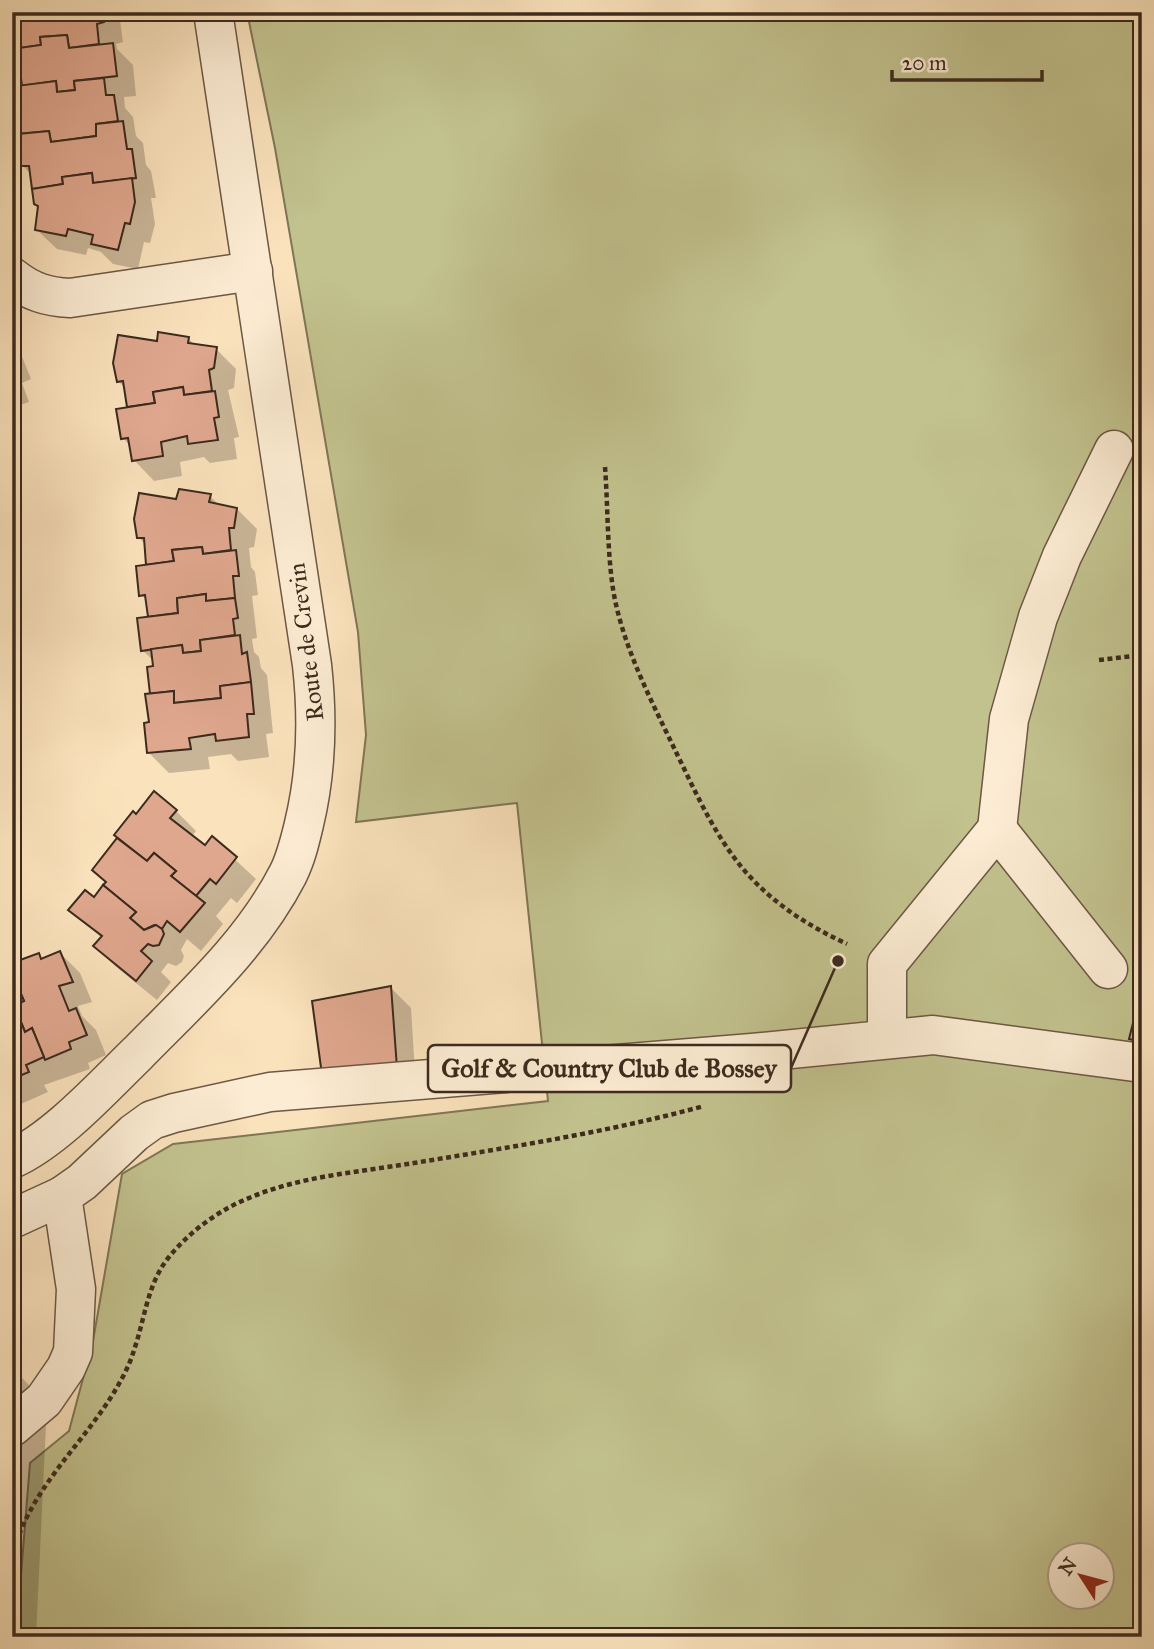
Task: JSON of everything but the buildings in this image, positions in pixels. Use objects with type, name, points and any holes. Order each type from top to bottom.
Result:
[{"type":"street","name":"Route de Crevin","points":[[12,1159],[44,1140],[65,1122],[209,981],[239,948],[263,917],[289,872],[298,850],[315,771],[316,703],[213,12]]},
{"type":"street","points":[[12,277],[34,292],[50,297],[70,298],[253,271]]},
{"type":"street","points":[[887,1039],[887,964],[997,829],[1009,719],[1038,617],[1062,556],[1114,450]]},
{"type":"street","points":[[997,829],[1108,969]]},
{"type":"street","points":[[12,1219],[62,1196],[82,1182],[134,1133],[152,1120],[270,1092],[752,1053],[933,1035],[1142,1063]]},
{"type":"street","points":[[12,1427],[44,1400],[66,1368],[73,1352],[76,1289],[62,1196]]},
{"type":"path","points":[[605,467],[612,577],[619,615],[654,707],[706,812],[740,866],[780,904],[808,925],[887,964]]},
{"type":"path","points":[[1099,660],[1142,655]]},
{"type":"path","points":[[12,1559],[33,1506],[90,1427],[127,1368],[157,1274],[178,1246],[229,1207],[266,1191],[315,1179],[509,1147],[634,1123],[708,1105]]},
{"type":"green space","points":[[247,12],[1142,12],[1142,1637],[16,1637],[30,1463],[69,1431],[93,1341],[122,1174],[173,1144],[548,1101],[517,803],[356,822],[366,735],[358,632],[275,148]]},
{"type":"place","name":"Golf & Country Club de Bossey","points":[[838,961]]}]
